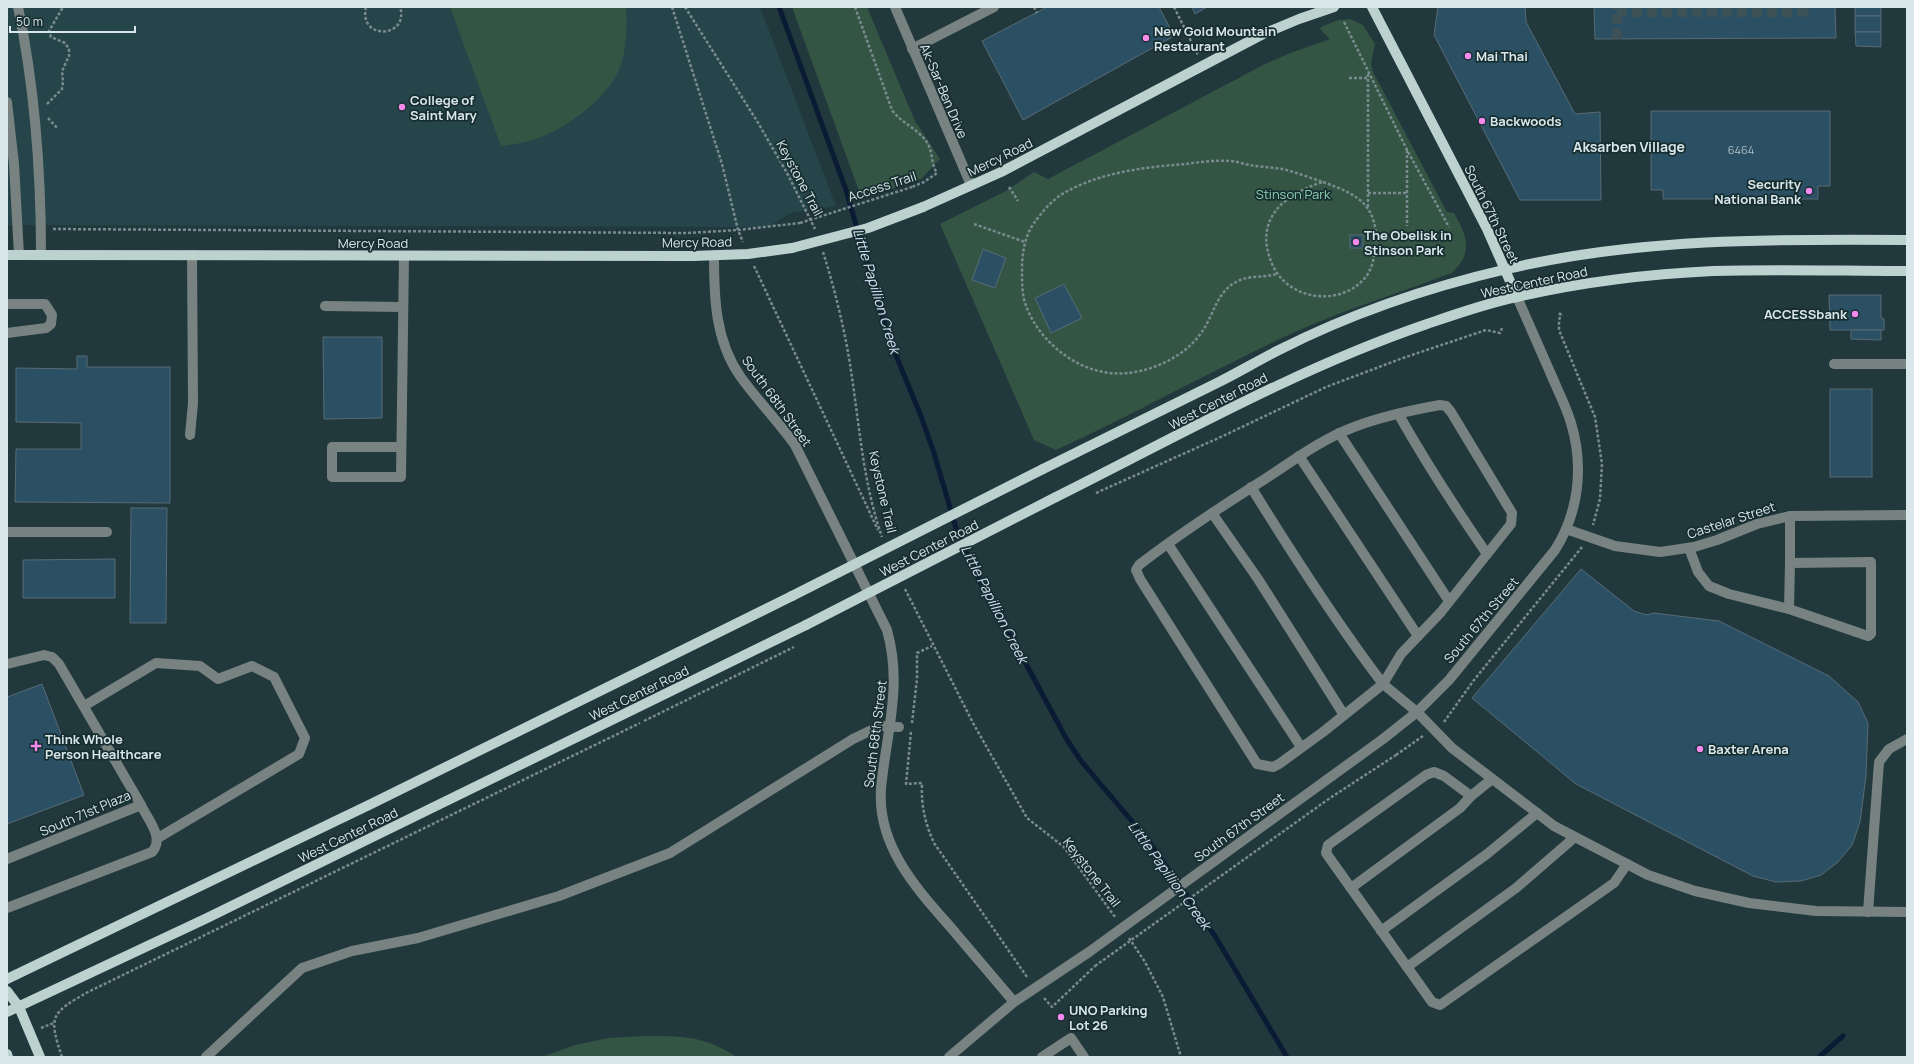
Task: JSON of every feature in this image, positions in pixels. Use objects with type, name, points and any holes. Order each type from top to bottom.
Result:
[{"type":"main road","name":"Mercy Road","points":[[7,255],[714,255],[748,254],[792,248],[868,228],[923,207],[1001,172],[1263,34],[1298,19],[1334,7]]},
{"type":"main road","name":"South 67th Street","points":[[1372,7],[1487,229],[1517,297]]},
{"type":"main road","name":"West Center Road","points":[[7,979],[386,797],[792,596],[1280,350],[1333,326],[1405,299],[1505,269],[1590,253],[1674,243],[1759,240],[1907,240]]},
{"type":"main road","name":"West Center Road","points":[[7,1012],[205,920],[806,624],[1258,395],[1377,341],[1447,317],[1517,297],[1595,283],[1687,272],[1746,270],[1907,271]]},
{"type":"main road","points":[[7,991],[19,1007],[40,1057]]},
{"type":"street","points":[[18,7],[27,49],[41,195],[41,255]]},
{"type":"street","name":"Ak-Sar-Ben Drive","points":[[895,7],[971,185]]},
{"type":"street","points":[[912,49],[994,7]]},
{"type":"street","points":[[7,102],[14,164],[19,255]]},
{"type":"street","points":[[190,435],[193,404],[192,255]]},
{"type":"street","name":"South 68th Street","points":[[714,255],[715,306],[722,336],[729,356],[745,383],[775,418],[795,445],[887,630],[893,652],[895,670],[894,727],[881,797],[886,831],[895,853],[912,882],[1014,1002]]},
{"type":"street","points":[[401,447],[332,447],[332,477],[401,477],[404,256]]},
{"type":"street","name":"South 67th Street","points":[[949,1057],[1014,1002],[1089,952],[1383,739],[1417,712],[1449,680],[1550,558],[1566,529],[1575,500],[1578,480],[1578,456],[1566,409],[1517,297]]},
{"type":"street","points":[[7,304],[45,304],[49,308],[52,315],[51,324],[46,328],[7,333]]},
{"type":"street","points":[[325,306],[403,306]]},
{"type":"street","points":[[1834,364],[1907,364]]},
{"type":"street","points":[[1440,405],[1446,406],[1512,513],[1510,524],[1449,601],[1401,654],[1383,684],[1301,748],[1273,767],[1257,764],[1140,579],[1136,570],[1139,565],[1212,513],[1321,442],[1340,433],[1354,426],[1440,405]]},
{"type":"street","points":[[1399,415],[1435,476],[1487,554]]},
{"type":"street","points":[[1340,433],[1449,601]]},
{"type":"street","points":[[1299,456],[1418,636]]},
{"type":"street","points":[[1252,487],[1291,552],[1340,625],[1383,684],[1417,712],[1452,748],[1554,826],[1648,875],[1695,891],[1749,903],[1816,911],[1907,912]]},
{"type":"street","points":[[1212,513],[1258,579],[1344,715]]},
{"type":"street","name":"Castelar Street","points":[[1566,529],[1625,548],[1660,552],[1689,548],[1717,540],[1757,524],[1790,516],[1907,514]]},
{"type":"street","points":[[1789,609],[1790,516]]},
{"type":"street","points":[[7,532],[107,532]]},
{"type":"street","points":[[1168,544],[1301,748]]},
{"type":"street","points":[[1689,548],[1698,572],[1709,586],[1729,594],[1789,609],[1863,636],[1868,636],[1871,634],[1871,562],[1790,563]]},
{"type":"street","name":"South 71st Plaza","points":[[7,664],[44,655],[52,657],[59,664],[141,805],[7,859]]},
{"type":"street","points":[[84,706],[156,663],[200,666],[218,679],[252,666],[274,677],[305,738],[299,754],[158,838]]},
{"type":"street","points":[[206,1057],[302,968],[352,951],[418,938],[559,896],[670,853],[853,739],[880,726],[894,727]]},
{"type":"street","points":[[1868,912],[1879,762],[1889,749],[1907,739]]},
{"type":"street","points":[[1471,796],[1444,776],[1434,772],[1426,775],[1328,845],[1326,853],[1432,1002],[1440,1005],[1614,883],[1627,864]]},
{"type":"street","points":[[1351,888],[1460,808],[1471,796],[1492,779]]},
{"type":"street","points":[[7,908],[152,852],[157,847],[158,838],[141,805]]},
{"type":"street","points":[[1381,931],[1487,854],[1537,813]]},
{"type":"street","points":[[1407,967],[1516,888],[1575,838]]},
{"type":"street","points":[[1042,1057],[1071,1038],[1084,1057]]},
{"type":"path","points":[[47,107],[47,103],[62,89],[62,71],[69,56],[69,49],[65,43],[51,37],[49,31],[63,7]]},
{"type":"path","points":[[366,7],[366,19],[368,25],[378,32],[385,32],[391,30],[399,22],[401,17],[400,7]]},
{"type":"path","points":[[672,7],[722,164],[738,230],[881,536]]},
{"type":"path","name":"Keystone Trail","points":[[685,7],[731,78],[784,166],[816,232]]},
{"type":"path","name":"Access Trail","points":[[41,230],[687,233],[738,230],[800,223],[912,187],[924,182],[937,173],[932,165],[933,158],[928,145],[916,130],[900,120],[892,110],[855,7]]},
{"type":"path","points":[[1034,7],[1037,13]]},
{"type":"path","points":[[1174,7],[1203,66]]},
{"type":"path","points":[[1344,22],[1370,78],[1407,150],[1449,226]]},
{"type":"path","points":[[1349,78],[1370,78]]},
{"type":"path","points":[[1368,207],[1370,78]]},
{"type":"path","points":[[46,111],[48,118],[58,128]]},
{"type":"path","points":[[1407,150],[1407,226]]},
{"type":"path","points":[[1276,274],[1238,281],[1227,288],[1214,305],[1201,333],[1187,348],[1170,361],[1149,369],[1126,373],[1103,371],[1083,366],[1055,350],[1035,326],[1025,303],[1022,288],[1023,250],[1026,242],[1034,224],[1046,208],[1063,194],[1081,185],[1120,172],[1170,165],[1229,161],[1283,170],[1323,182],[1344,189],[1371,210],[1375,226],[1376,245],[1374,260],[1365,278],[1340,295],[1313,297],[1296,291],[1276,274],[1269,258],[1266,234],[1271,219],[1281,203],[1305,188],[1323,182]]},
{"type":"path","points":[[1009,187],[1018,201]]},
{"type":"path","points":[[1368,193],[1407,193]]},
{"type":"path","points":[[974,224],[1026,242]]},
{"type":"path","name":"Keystone Trail","points":[[823,250],[847,346],[862,448],[881,536],[884,543]]},
{"type":"path","points":[[1093,495],[1224,436],[1326,387],[1364,372],[1486,330],[1500,333],[1502,328]]},
{"type":"path","name":"Keystone Trail","points":[[903,585],[932,646],[973,723],[1027,818],[1064,848],[1119,923]]},
{"type":"path","points":[[62,1057],[55,1034],[55,1018],[61,1008],[77,998],[606,741],[798,644]]},
{"type":"path","points":[[932,646],[917,653],[917,679],[906,784],[922,784],[921,798],[924,820],[934,843],[1036,987],[1052,1007],[1095,966],[1330,798],[1396,755]]},
{"type":"path","points":[[1128,936],[1145,962],[1163,997],[1181,1057]]},
{"type":"shaded area","name":"College of Saint Mary","points":[[7,7],[760,7],[836,206],[791,213],[768,227],[7,225]]},
{"type":"green space","points":[[450,7],[626,7],[626,37],[620,67],[615,78],[607,89],[586,110],[574,119],[550,133],[534,140],[501,146]]},
{"type":"green space","points":[[792,7],[867,7],[915,121],[940,159],[921,179],[862,199]]},
{"type":"green space","name":"Stinson Park","points":[[1350,19],[1363,25],[1375,44],[1371,63],[1373,72],[1447,212],[1454,213],[1462,229],[1465,237],[1466,251],[1459,265],[1452,273],[1353,308],[1295,332],[1056,450],[1034,440],[940,224],[1006,191],[1034,172],[1048,179],[1265,64],[1330,39],[1320,29],[1321,27],[1338,20]]},
{"type":"green space","points":[[672,1036],[704,1041],[737,1057],[541,1057],[575,1045],[609,1038]]},
{"type":"building","points":[[1047,7],[1159,7],[1174,36],[1023,120],[982,41]]},
{"type":"building","points":[[1192,7],[1207,7],[1195,14]]},
{"type":"building","points":[[1438,7],[1525,7],[1526,22],[1575,114],[1600,112],[1601,200],[1520,200],[1434,35]]},
{"type":"building","points":[[1594,7],[1835,7],[1836,38],[1595,39]]},
{"type":"building","points":[[1855,7],[1881,7],[1881,16],[1855,16]]},
{"type":"building","points":[[1855,16],[1881,16],[1881,32],[1855,32]]},
{"type":"building","points":[[1855,32],[1881,32],[1881,47],[1856,46]]},
{"type":"building","points":[[1651,111],[1830,111],[1830,186],[1818,186],[1818,199],[1772,199],[1772,203],[1755,203],[1755,199],[1663,199],[1663,190],[1651,190]]},
{"type":"building","name":"The Obelisk in Stinson Park","points":[[1350,235],[1363,235],[1363,248],[1350,248]]},
{"type":"building","points":[[983,249],[1006,258],[995,288],[972,280]]},
{"type":"building","points":[[1064,284],[1082,318],[1051,333],[1035,298]]},
{"type":"building","name":"ACCESSbank","points":[[1829,295],[1881,295],[1881,318],[1884,319],[1884,330],[1830,330]]},
{"type":"building","points":[[1851,330],[1881,330],[1881,340],[1851,339]]},
{"type":"building","points":[[323,337],[382,337],[382,418],[324,419]]},
{"type":"building","points":[[77,356],[87,356],[87,367],[170,367],[170,503],[15,502],[16,449],[81,449],[81,423],[16,422],[16,368],[77,369]]},
{"type":"building","points":[[1830,389],[1872,389],[1872,477],[1830,477]]},
{"type":"building","points":[[131,508],[167,508],[166,623],[130,623]]},
{"type":"building","points":[[115,559],[115,598],[23,598],[23,560]]},
{"type":"building","name":"Baxter Arena","points":[[1581,569],[1634,611],[1647,615],[1654,613],[1719,621],[1829,676],[1858,702],[1868,723],[1866,776],[1860,822],[1852,845],[1838,862],[1821,875],[1801,881],[1776,882],[1753,876],[1576,784],[1472,698]]},
{"type":"building","name":"Think Whole Person Healthcare","points":[[42,684],[84,795],[7,824],[7,697]]},
{"type":"waterway","name":"Little Papillion Creek","points":[[779,7],[846,190],[888,336],[921,416],[934,453],[956,528],[969,559],[989,600],[1025,662],[1067,740],[1081,761],[1147,839],[1215,936],[1287,1057]]},
{"type":"waterway","points":[[1819,1057],[1843,1036]]},
{"type":"tunnel","points":[[1617,7],[1617,39]]},
{"type":"tunnel","points":[[1617,12],[1804,12],[1804,7]]},
{"type":"place","name":"New Gold Mountain Restaurant","points":[[1146,38]]},
{"type":"place","name":"Mai Thai","points":[[1468,56]]},
{"type":"place","name":"College of Saint Mary","points":[[402,107]]},
{"type":"place","name":"Backwoods","points":[[1482,121]]},
{"type":"place","name":"Security National Bank","points":[[1809,191]]},
{"type":"place","name":"The Obelisk in Stinson Park","points":[[1356,242]]},
{"type":"place","name":"ACCESSbank","points":[[1855,314]]},
{"type":"place","name":"Think Whole Person Healthcare","points":[[36,746]]},
{"type":"place","name":"Baxter Arena","points":[[1700,749]]},
{"type":"place","name":"UNO Parking Lot 26","points":[[1061,1017]]},
{"type":"district","name":"Aksarben Village","points":[[1629,146]]}]
